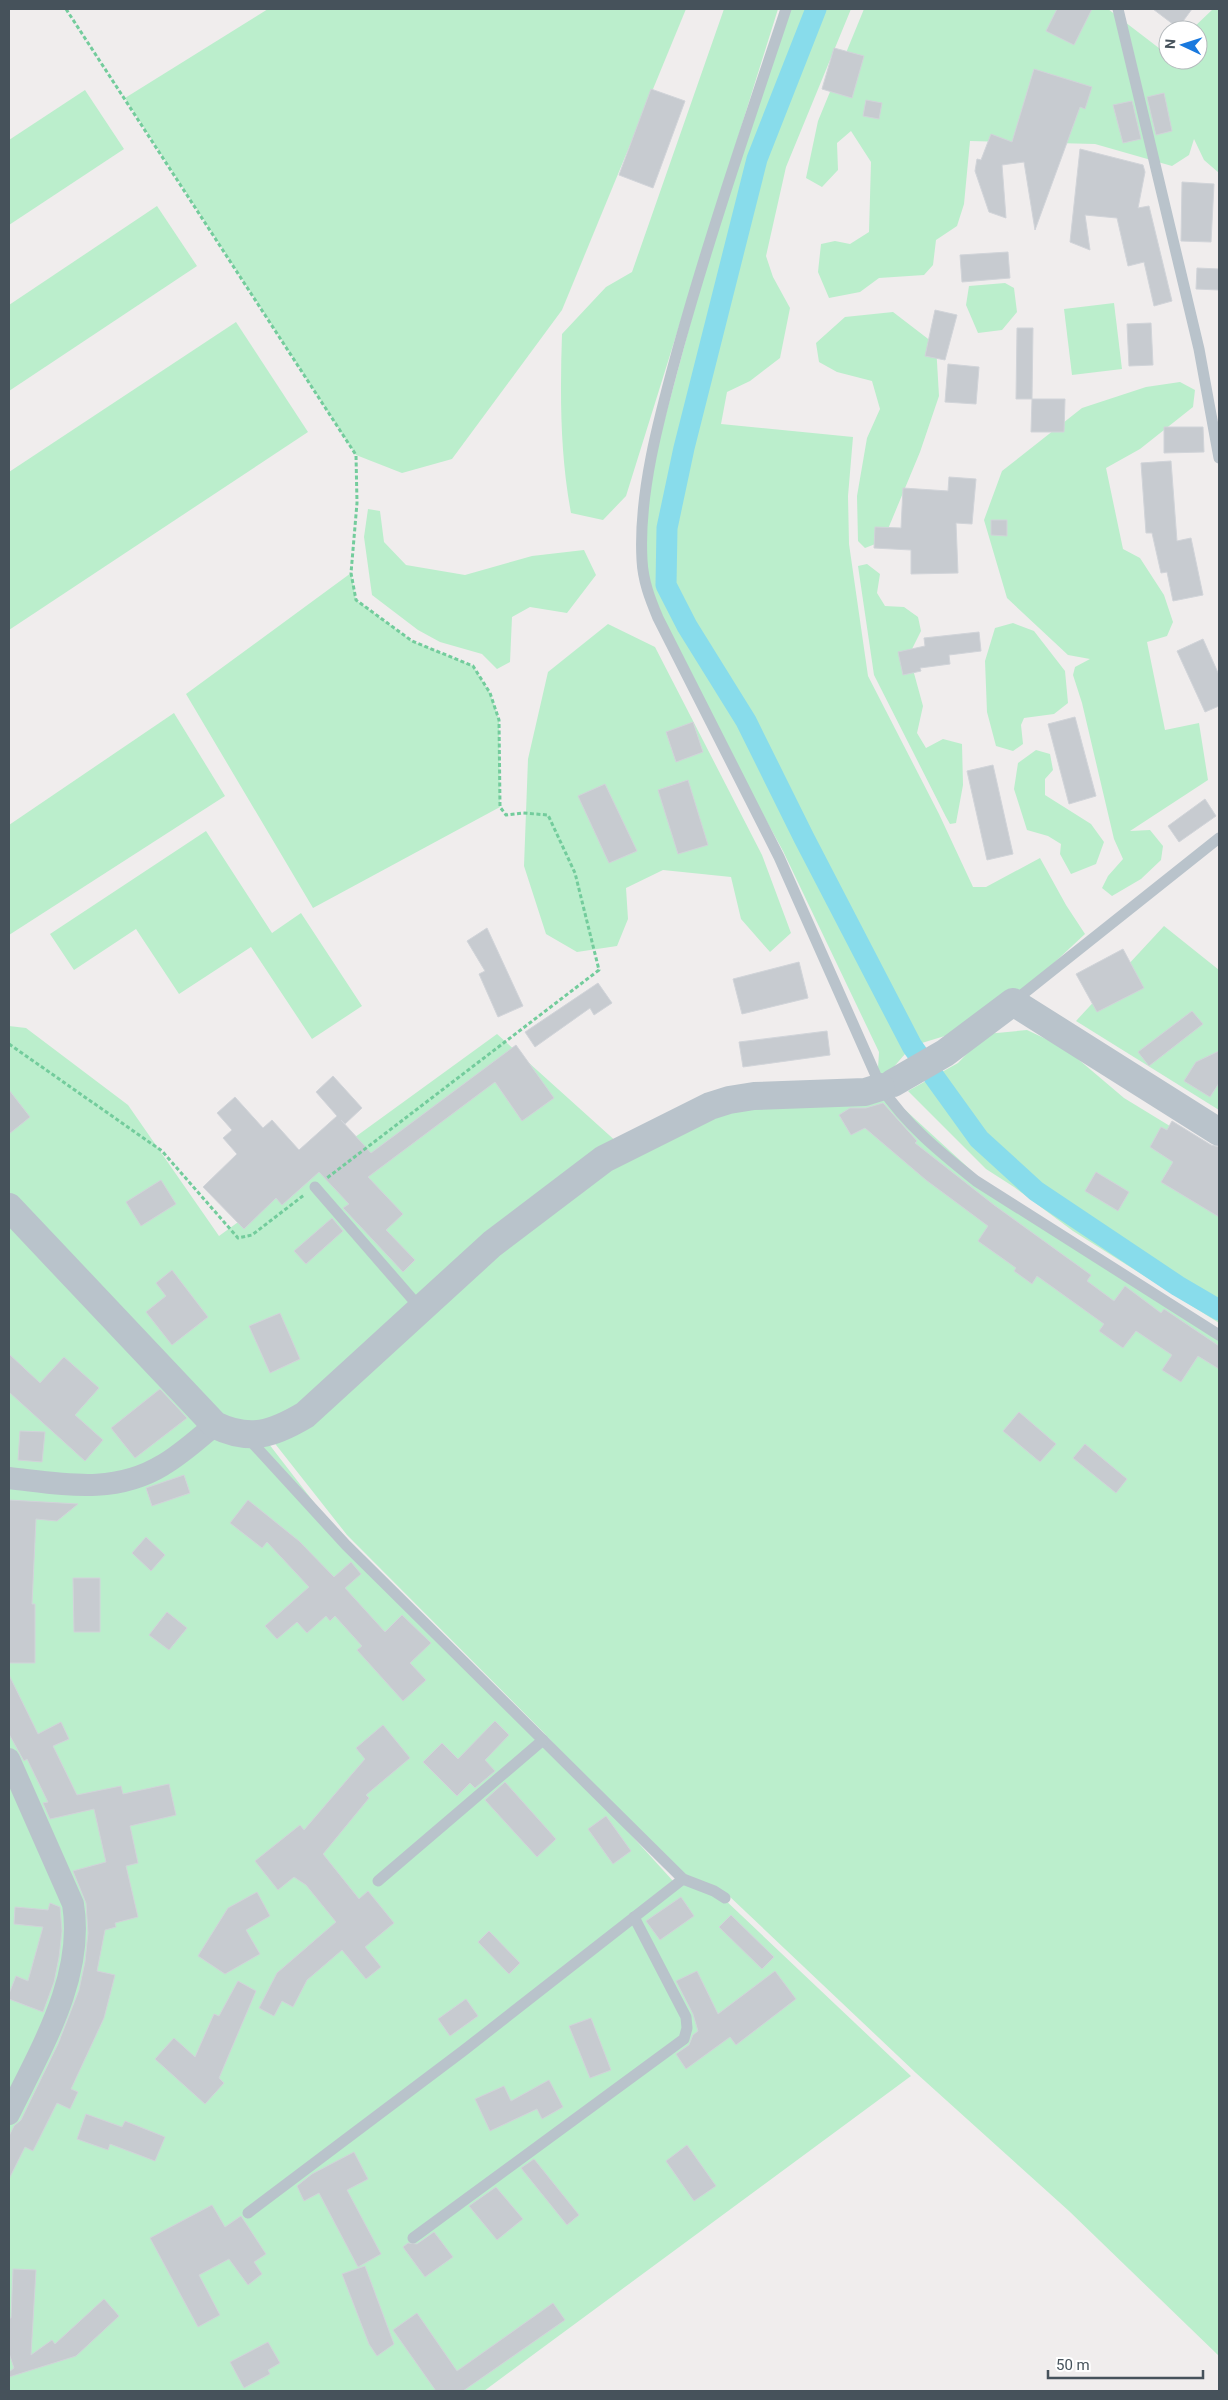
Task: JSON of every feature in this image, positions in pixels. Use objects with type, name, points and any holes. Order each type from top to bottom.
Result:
[{"type":"street","points":[[9,1207],[215,1425],[229,1432],[245,1435],[270,1433],[305,1415],[492,1244],[604,1159],[710,1106],[754,1096],[865,1092],[887,1085],[945,1053],[1013,1002],[1219,1132]]},
{"type":"street","points":[[9,1478],[100,1486],[135,1478],[164,1465],[215,1425]]},
{"type":"street","points":[[9,1760],[73,1904],[76,1925],[74,1958],[60,2001],[42,2047],[9,2114]]},
{"type":"lane","points":[[786,9],[704,258],[661,410],[652,456],[641,533],[642,562],[646,590],[658,618],[779,857],[887,1085],[894,1106],[908,1122],[976,1181],[1219,1335]]},
{"type":"lane","points":[[1118,9],[1199,349],[1219,458]]},
{"type":"lane","points":[[1013,1002],[1219,838]]},
{"type":"lane","points":[[315,1187],[421,1309]]},
{"type":"lane","points":[[245,1435],[346,1545],[683,1879],[714,1891],[725,1898]]},
{"type":"lane","points":[[378,1882],[543,1740]]},
{"type":"lane","points":[[248,2213],[464,2051],[683,1879]]},
{"type":"lane","points":[[413,2238],[684,2039],[687,2028],[686,2017],[634,1917]]},
{"type":"path","points":[[9,1044],[162,1151],[238,1238],[252,1235],[599,970],[575,873],[548,815],[523,813],[506,815],[500,807],[499,720],[490,693],[473,666],[412,641],[356,600],[351,573],[357,503],[356,455],[66,9]]},
{"type":"green space","points":[[268,9],[686,9],[562,310],[452,459],[402,473],[356,455],[125,98]]},
{"type":"green space","points":[[724,9],[778,9],[626,496],[603,520],[571,513],[567,491],[562,424],[562,334],[606,287],[632,272]]},
{"type":"green space","points":[[788,9],[851,9],[786,167],[766,256],[773,277],[790,308],[780,358],[750,381],[727,392],[721,424],[853,437],[848,496],[849,544],[868,676],[939,814],[973,887],[986,887],[1040,858],[1066,905],[1085,934],[1014,1000],[984,1024],[912,1046],[878,1085],[1010,1206],[1219,1336],[1219,2356],[1069,2211],[916,2073],[728,1895],[676,1876],[543,1732],[347,1535],[269,1436],[262,1435],[343,1540],[561,1758],[673,1881],[723,1898],[911,2076],[484,2391],[9,2391],[9,1026],[26,1028],[128,1105],[219,1236],[497,1034],[619,1144],[721,1098],[877,1085],[879,1052],[783,851],[652,612],[640,556],[644,496],[708,258]]},
{"type":"green space","points":[[864,9],[1108,9],[1158,47],[1158,70],[1208,70],[1208,20],[1201,20],[1213,9],[1219,9],[1219,173],[1204,160],[1194,139],[1189,155],[1172,166],[1095,144],[970,141],[964,204],[957,226],[936,240],[933,265],[924,275],[879,278],[860,292],[829,298],[818,272],[821,244],[835,241],[850,244],[869,232],[871,162],[851,131],[837,143],[838,170],[822,187],[806,178],[818,121]]},
{"type":"green space","points":[[85,90],[124,149],[9,225],[9,140]]},
{"type":"green space","points":[[157,206],[197,266],[9,391],[9,305]]},
{"type":"green space","points":[[1005,283],[1014,288],[1017,312],[1002,330],[978,333],[966,305],[969,286]]},
{"type":"green space","points":[[1114,303],[1122,369],[1072,375],[1064,309]]},
{"type":"green space","points":[[893,312],[936,345],[939,396],[920,452],[883,541],[865,548],[858,541],[857,496],[867,438],[880,409],[872,381],[837,372],[819,362],[816,343],[845,317]]},
{"type":"green space","points":[[236,322],[308,432],[9,630],[9,472]]},
{"type":"green space","points":[[1180,382],[1195,390],[1193,407],[1140,449],[1106,468],[1123,549],[1140,558],[1164,595],[1173,622],[1167,636],[1147,642],[1165,730],[1199,723],[1208,780],[1130,831],[1150,830],[1163,846],[1161,860],[1141,879],[1112,896],[1102,888],[1108,876],[1123,859],[1114,839],[1082,703],[1073,675],[1075,667],[1090,659],[1068,655],[1007,598],[984,520],[1002,471],[1082,408],[1146,387]]},
{"type":"green space","points":[[368,509],[380,511],[384,542],[406,565],[465,575],[532,556],[584,550],[596,575],[567,613],[530,607],[512,617],[510,662],[497,669],[482,654],[440,642],[418,630],[372,595],[364,537]]},
{"type":"green space","points":[[867,564],[880,574],[877,593],[885,606],[904,607],[918,617],[921,631],[909,655],[923,706],[917,733],[926,748],[943,739],[962,744],[963,785],[956,823],[950,824],[946,817],[874,675],[858,566]]},
{"type":"green space","points":[[351,573],[356,600],[412,641],[473,666],[490,693],[499,720],[500,807],[313,908],[186,694]]},
{"type":"green space","points":[[1013,623],[1034,631],[1065,671],[1068,703],[1054,714],[1024,718],[1021,725],[1023,744],[1013,751],[996,746],[987,712],[985,661],[995,628]]},
{"type":"green space","points":[[608,624],[655,647],[762,855],[791,933],[770,952],[741,919],[731,877],[663,870],[626,888],[628,919],[617,946],[577,952],[546,934],[524,866],[528,759],[548,672]]},
{"type":"green space","points":[[174,713],[225,796],[9,935],[9,825]]},
{"type":"green space","points":[[1036,750],[1050,754],[1053,770],[1045,779],[1045,795],[1091,824],[1104,842],[1096,864],[1071,874],[1060,854],[1061,844],[1048,836],[1027,830],[1014,789],[1018,763]]},
{"type":"green space","points":[[206,831],[272,933],[301,913],[362,1006],[312,1039],[251,947],[179,994],[136,929],[74,970],[50,934]]},
{"type":"green space","points":[[1164,926],[1219,970],[1219,1110],[1076,1021]]},
{"type":"green space","points":[[1027,1030],[1065,1048],[1124,1098],[1219,1156],[1219,1323],[1073,1231],[1014,1187],[986,1169],[908,1091],[958,1063],[986,1034]]},
{"type":"building","points":[[1057,9],[1092,9],[1074,45],[1046,31]]},
{"type":"building","points":[[1153,9],[1192,9],[1184,20],[1167,20]]},
{"type":"building","points":[[834,48],[864,56],[852,98],[822,89]]},
{"type":"building","points":[[1034,69],[1092,87],[1085,109],[1080,107],[1035,230],[1024,162],[1002,165],[1006,218],[989,212],[975,171],[977,159],[981,160],[991,134],[1012,142]]},
{"type":"building","points":[[651,89],[685,101],[653,188],[619,175]]},
{"type":"building","points":[[1164,93],[1172,131],[1156,135],[1147,97]]},
{"type":"building","points":[[866,100],[882,103],[879,119],[863,116]]},
{"type":"building","points":[[1132,101],[1141,139],[1123,143],[1113,105]]},
{"type":"building","points":[[1080,149],[1143,165],[1145,172],[1138,208],[1149,206],[1172,301],[1154,306],[1144,262],[1128,266],[1117,218],[1085,215],[1090,250],[1070,242]]},
{"type":"building","points":[[1182,182],[1214,184],[1211,242],[1181,241]]},
{"type":"building","points":[[1008,252],[1010,278],[962,282],[960,255]]},
{"type":"building","points":[[1197,268],[1219,269],[1219,290],[1196,289]]},
{"type":"building","points":[[935,310],[957,315],[945,360],[925,356]]},
{"type":"building","points":[[1151,323],[1153,365],[1129,366],[1127,324]]},
{"type":"building","points":[[1017,328],[1033,328],[1032,399],[1016,399]]},
{"type":"building","points":[[948,364],[979,367],[976,404],[945,402]]},
{"type":"building","points":[[1032,399],[1065,399],[1064,432],[1031,432]]},
{"type":"building","points":[[1164,427],[1203,427],[1204,452],[1164,453]]},
{"type":"building","points":[[1171,461],[1177,541],[1191,538],[1203,595],[1173,601],[1167,572],[1161,573],[1152,533],[1146,533],[1141,463]]},
{"type":"building","points":[[949,477],[976,479],[972,524],[956,523],[958,573],[911,574],[911,550],[874,548],[875,527],[901,528],[903,488],[948,491]]},
{"type":"building","points":[[991,520],[1007,520],[1007,536],[991,535]]},
{"type":"building","points":[[979,632],[981,651],[949,655],[950,664],[920,668],[921,671],[903,675],[898,652],[925,646],[924,638]]},
{"type":"building","points":[[1203,639],[1219,675],[1219,706],[1205,712],[1177,651]]},
{"type":"building","points":[[1075,717],[1096,796],[1069,804],[1048,724]]},
{"type":"building","points":[[693,722],[703,752],[676,762],[666,732]]},
{"type":"building","points":[[993,765],[1013,854],[987,860],[967,771]]},
{"type":"building","points":[[688,780],[708,845],[678,854],[658,790]]},
{"type":"building","points":[[605,784],[637,851],[609,863],[578,796]]},
{"type":"building","points":[[1205,799],[1216,816],[1179,842],[1168,826]]},
{"type":"building","points":[[487,928],[523,1006],[498,1017],[479,974],[485,971],[467,941]]},
{"type":"building","points":[[1123,949],[1144,988],[1097,1012],[1076,974]]},
{"type":"building","points":[[799,962],[808,998],[742,1014],[733,979]]},
{"type":"building","points":[[598,983],[612,1003],[594,1015],[590,1008],[535,1047],[525,1032]]},
{"type":"building","points":[[1192,1011],[1203,1024],[1149,1066],[1138,1052]]},
{"type":"building","points":[[827,1031],[830,1055],[743,1067],[739,1042]]},
{"type":"building","points":[[516,1045],[554,1098],[522,1121],[495,1082],[368,1177],[403,1214],[386,1230],[415,1260],[403,1272],[343,1208],[349,1204],[319,1172],[282,1205],[276,1198],[244,1229],[203,1187],[237,1154],[223,1138],[232,1130],[217,1113],[235,1097],[263,1128],[272,1120],[299,1150],[337,1116],[316,1092],[333,1076],[362,1108],[345,1124],[341,1120],[371,1153]]},
{"type":"building","points":[[1219,1051],[1219,1083],[1210,1097],[1184,1081],[1196,1062]]},
{"type":"building","points":[[9,1090],[30,1117],[9,1134]]},
{"type":"building","points":[[883,1103],[917,1141],[915,1143],[994,1205],[1091,1275],[1087,1281],[1114,1301],[1125,1286],[1161,1313],[1164,1309],[1219,1346],[1219,1369],[1198,1356],[1181,1382],[1162,1370],[1172,1355],[1136,1331],[1123,1348],[1099,1331],[1104,1324],[1037,1276],[1032,1284],[1014,1271],[1016,1268],[978,1241],[988,1226],[926,1180],[865,1128],[851,1135],[839,1115],[850,1108],[866,1108]]},
{"type":"building","points":[[1172,1121],[1211,1145],[1219,1147],[1219,1217],[1161,1182],[1173,1162],[1150,1147],[1161,1127],[1167,1130]]},
{"type":"building","points":[[1096,1172],[1129,1192],[1118,1211],[1085,1191]]},
{"type":"building","points":[[161,1180],[176,1204],[141,1226],[126,1202]]},
{"type":"building","points":[[332,1218],[343,1231],[306,1264],[294,1251]]},
{"type":"building","points":[[172,1270],[208,1317],[172,1345],[146,1312],[166,1296],[156,1283]]},
{"type":"building","points":[[280,1313],[300,1359],[270,1373],[249,1326]]},
{"type":"building","points":[[9,1354],[40,1383],[64,1357],[99,1388],[75,1415],[103,1440],[85,1461],[9,1392]]},
{"type":"building","points":[[160,1389],[187,1418],[135,1458],[111,1428]]},
{"type":"building","points":[[1019,1412],[1056,1444],[1040,1462],[1003,1431]]},
{"type":"building","points":[[20,1431],[45,1432],[42,1462],[18,1460]]},
{"type":"building","points":[[1085,1444],[1127,1479],[1116,1493],[1073,1458]]},
{"type":"building","points":[[184,1475],[190,1493],[152,1506],[146,1488]]},
{"type":"building","points":[[9,1500],[78,1504],[57,1521],[36,1519],[32,1604],[35,1604],[35,1663],[9,1663]]},
{"type":"building","points":[[248,1500],[299,1541],[334,1577],[351,1562],[361,1574],[345,1588],[385,1632],[402,1615],[431,1643],[410,1663],[426,1680],[403,1701],[357,1650],[362,1646],[335,1616],[330,1621],[326,1616],[307,1633],[297,1622],[277,1639],[265,1626],[309,1587],[267,1542],[262,1548],[230,1523]]},
{"type":"building","points":[[146,1537],[165,1555],[151,1571],[132,1553]]},
{"type":"building","points":[[73,1578],[100,1578],[100,1632],[74,1632]]},
{"type":"building","points":[[167,1612],[187,1628],[169,1650],[149,1635]]},
{"type":"building","points":[[9,1675],[38,1734],[61,1722],[69,1739],[53,1746],[77,1795],[121,1786],[123,1794],[169,1784],[176,1815],[130,1826],[138,1863],[126,1866],[138,1917],[115,1923],[116,1927],[105,1930],[97,1971],[115,1975],[104,2018],[71,2089],[78,2092],[70,2109],[57,2103],[33,2151],[25,2147],[9,2179],[9,2136],[14,2126],[21,2120],[58,2044],[79,1990],[85,1962],[88,1933],[86,1903],[73,1871],[106,1862],[94,1809],[50,1819],[43,1803],[48,1802],[27,1759],[24,1761],[9,1734]]},
{"type":"building","points":[[495,1721],[509,1735],[485,1760],[495,1771],[475,1788],[470,1783],[457,1796],[423,1762],[442,1743],[458,1759]]},
{"type":"building","points":[[383,1725],[410,1758],[366,1795],[369,1798],[323,1854],[359,1899],[368,1891],[394,1923],[365,1947],[381,1967],[366,1979],[342,1950],[307,1980],[293,2007],[282,2001],[274,2016],[259,2008],[277,1973],[336,1922],[306,1885],[294,1877],[278,1890],[255,1861],[300,1825],[304,1830],[365,1759],[356,1748]]},
{"type":"building","points":[[505,1782],[556,1839],[537,1857],[485,1800]]},
{"type":"building","points":[[606,1816],[631,1851],[613,1864],[588,1829]]},
{"type":"building","points":[[257,1892],[270,1916],[246,1930],[260,1954],[225,1974],[198,1956],[228,1908]]},
{"type":"building","points":[[681,1897],[694,1916],[660,1940],[646,1921]]},
{"type":"building","points":[[50,1903],[60,1907],[62,1931],[54,1982],[43,2012],[9,1999],[9,1994],[16,1976],[28,1981],[43,1927],[14,1924],[15,1907],[48,1910]]},
{"type":"building","points":[[731,1915],[774,1957],[762,1969],[719,1927]]},
{"type":"building","points":[[489,1931],[520,1963],[509,1974],[478,1942]]},
{"type":"building","points":[[697,1971],[718,2014],[775,1971],[796,1999],[736,2045],[730,2037],[686,2069],[676,2054],[689,2045],[693,2035],[698,2031],[693,2014],[676,1981]]},
{"type":"building","points":[[238,1981],[256,1991],[219,2078],[224,2083],[205,2104],[155,2059],[174,2038],[195,2057],[214,2014],[219,2016]]},
{"type":"building","points":[[466,1999],[478,2016],[450,2036],[438,2019]]},
{"type":"building","points":[[591,2018],[611,2070],[590,2078],[569,2026]]},
{"type":"building","points":[[549,2080],[563,2107],[542,2119],[537,2109],[490,2131],[475,2099],[504,2086],[511,2101]]},
{"type":"building","points":[[86,2114],[122,2127],[125,2121],[165,2137],[155,2161],[110,2144],[108,2150],[77,2139]]},
{"type":"building","points":[[687,2145],[716,2186],[694,2201],[666,2161]]},
{"type":"building","points":[[354,2152],[368,2179],[347,2190],[381,2254],[358,2267],[319,2193],[304,2201],[297,2186],[312,2174]]},
{"type":"building","points":[[534,2159],[579,2215],[567,2225],[521,2168]]},
{"type":"building","points":[[496,2187],[523,2219],[497,2240],[469,2206]]},
{"type":"building","points":[[212,2205],[225,2227],[241,2216],[266,2254],[254,2262],[262,2274],[248,2285],[229,2259],[199,2275],[220,2315],[198,2327],[150,2238]]},
{"type":"building","points":[[434,2232],[453,2257],[425,2277],[403,2247],[408,2243],[417,2244]]},
{"type":"building","points":[[365,2266],[394,2344],[377,2356],[369,2344],[342,2274]]},
{"type":"building","points":[[13,2269],[36,2270],[31,2355],[52,2340],[55,2344],[104,2299],[119,2316],[76,2356],[9,2377],[9,2372],[14,2368],[9,2353],[9,2318],[11,2318]]},
{"type":"building","points":[[553,2303],[565,2320],[463,2391],[436,2391],[393,2330],[417,2313],[457,2371]]},
{"type":"building","points":[[268,2342],[280,2363],[268,2370],[270,2374],[244,2388],[230,2362]]},
{"type":"waterway","points":[[816,9],[757,159],[684,448],[667,528],[666,585],[687,626],[746,721],[804,838],[912,1046],[979,1139],[1036,1191],[1178,1286],[1219,1310]]}]
